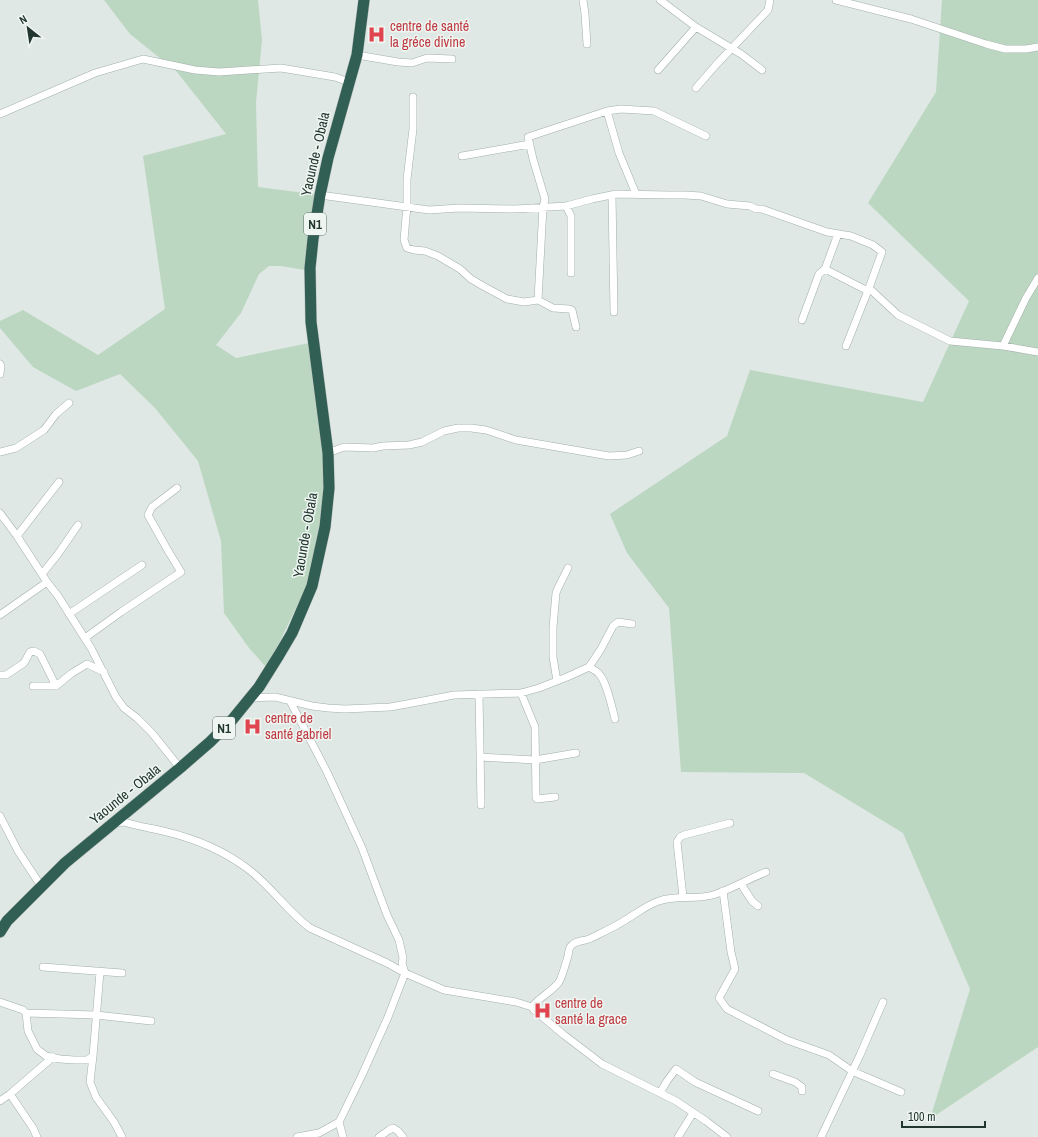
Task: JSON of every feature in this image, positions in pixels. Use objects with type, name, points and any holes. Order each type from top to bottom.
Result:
[{"type":"highway","name":"Yaounde - Obala","points":[[0,932],[4,923],[65,863],[180,768],[226,726],[250,698],[267,674],[292,633],[312,586],[325,527],[329,488],[328,453],[311,322],[310,268],[320,195],[328,158],[357,55],[364,0]]},
{"type":"street","points":[[583,0],[587,44]]},
{"type":"street","points":[[660,0],[696,27],[741,54],[762,70]]},
{"type":"street","points":[[696,88],[768,10],[770,0]]},
{"type":"street","points":[[836,0],[911,19],[1005,49],[1038,47]]},
{"type":"street","points":[[658,70],[696,27]]},
{"type":"street","points":[[357,55],[412,63],[427,58],[452,59]]},
{"type":"street","points":[[0,114],[95,72],[143,59],[195,70],[219,72],[281,68],[335,77],[349,82]]},
{"type":"street","points":[[413,97],[413,129],[407,179],[407,206],[404,240],[407,248],[414,250],[425,250],[438,256],[460,269],[471,279],[507,299],[524,302],[538,300],[553,308],[572,310],[576,327]]},
{"type":"street","points":[[538,300],[545,198],[528,137],[607,111],[621,109],[654,111],[706,136]]},
{"type":"street","points":[[607,111],[619,153],[636,194]]},
{"type":"street","points":[[462,156],[530,144]]},
{"type":"street","points":[[320,195],[429,210],[459,208],[515,209],[566,206],[612,195],[685,195],[701,196],[727,204],[750,206],[756,209],[762,209],[827,232],[851,236],[873,245],[882,252],[846,346]]},
{"type":"street","points":[[612,195],[614,312]]},
{"type":"street","points":[[566,206],[571,216],[571,273]]},
{"type":"street","points":[[802,320],[818,274],[825,269],[838,234]]},
{"type":"street","points":[[825,269],[868,290],[898,315],[950,341],[1003,346],[1038,352]]},
{"type":"street","points":[[1003,346],[1026,298],[1038,278]]},
{"type":"street","points":[[0,364],[0,374]]},
{"type":"street","points":[[0,452],[16,448],[44,430],[56,414],[69,403]]},
{"type":"street","points":[[328,453],[344,447],[373,448],[409,445],[422,442],[444,431],[458,428],[486,430],[516,440],[609,456],[627,455],[639,451]]},
{"type":"street","points":[[17,536],[59,482]]},
{"type":"street","points":[[85,638],[181,572],[148,515],[152,506],[177,488]]},
{"type":"street","points":[[0,513],[58,596],[85,638],[116,697],[124,708],[152,733],[180,768]]},
{"type":"street","points":[[42,574],[78,525]]},
{"type":"street","points":[[69,614],[142,565]]},
{"type":"street","points":[[557,681],[553,657],[553,620],[556,593],[568,568]]},
{"type":"street","points":[[0,615],[47,582]]},
{"type":"street","points":[[250,698],[275,697],[312,706],[328,708],[361,708],[390,707],[454,695],[521,693],[539,688],[588,667],[601,649],[613,626],[618,622],[632,624]]},
{"type":"street","points":[[0,675],[6,675],[24,663],[30,652],[34,651],[40,654],[56,686]]},
{"type":"street","points":[[33,686],[56,686],[72,673],[87,664],[104,672]]},
{"type":"street","points":[[588,667],[598,672],[603,679],[615,719]]},
{"type":"street","points":[[521,693],[535,727],[536,798],[555,797]]},
{"type":"street","points":[[479,694],[481,804]]},
{"type":"street","points":[[290,701],[327,772],[362,848],[385,909],[399,940],[405,973],[388,1017],[362,1075],[338,1122],[318,1133],[297,1137]]},
{"type":"street","points":[[480,757],[535,760],[576,753]]},
{"type":"street","points":[[0,816],[18,851],[41,886]]},
{"type":"street","points":[[114,823],[124,822],[187,837],[221,852],[249,869],[300,921],[310,928],[405,973],[444,990],[516,1002],[532,1007],[564,1035],[602,1064],[676,1101],[706,1121],[726,1137]]},
{"type":"street","points":[[682,898],[677,842],[678,839],[684,835],[730,824]]},
{"type":"street","points":[[532,1007],[539,998],[560,981],[570,947],[574,943],[587,939],[618,924],[658,901],[694,898],[723,892],[766,872]]},
{"type":"street","points":[[741,884],[752,901],[758,906]]},
{"type":"street","points":[[723,892],[731,952],[735,969],[719,998],[727,1009],[787,1040],[829,1054],[852,1071],[901,1092]]},
{"type":"street","points":[[43,967],[122,973]]},
{"type":"street","points":[[100,972],[90,1082],[96,1097],[114,1122],[122,1137]]},
{"type":"street","points":[[0,1002],[23,1010],[26,1013],[96,1015],[151,1021]]},
{"type":"street","points":[[821,1137],[883,1002]]},
{"type":"street","points":[[26,1013],[28,1032],[37,1049],[46,1056],[60,1059],[87,1060],[93,1056]]},
{"type":"street","points":[[0,1101],[53,1057]]},
{"type":"street","points":[[660,1093],[666,1081],[676,1069],[694,1082],[758,1111]]},
{"type":"street","points":[[773,1074],[795,1082],[802,1087],[802,1091]]},
{"type":"street","points":[[10,1094],[33,1128],[37,1137]]},
{"type":"street","points":[[678,1137],[693,1113]]},
{"type":"street","points":[[338,1122],[343,1137]]},
{"type":"street","points":[[379,1137],[394,1128],[403,1137]]},
{"type":"green space","points":[[104,0],[258,0],[262,40],[256,102],[258,187],[320,195],[311,271],[281,266],[269,266],[259,274],[241,313],[216,345],[236,358],[314,342],[327,443],[322,524],[308,583],[267,668],[249,648],[224,613],[221,541],[198,461],[155,408],[120,374],[76,391],[33,367],[0,328],[0,321],[23,310],[98,355],[165,309],[143,156],[226,134],[177,72],[130,34]]},
{"type":"green space","points":[[942,0],[1038,0],[1038,1047],[930,1119],[970,989],[903,833],[804,773],[681,772],[669,608],[627,553],[610,514],[727,436],[750,370],[923,402],[969,301],[868,203],[936,92]]},
{"type":"place","name":"centre de santé la gréce divine","points":[[377,34]]},
{"type":"place","name":"centre de santé gabriel","points":[[252,726]]},
{"type":"place","name":"centre de santé la grace","points":[[542,1011]]}]
